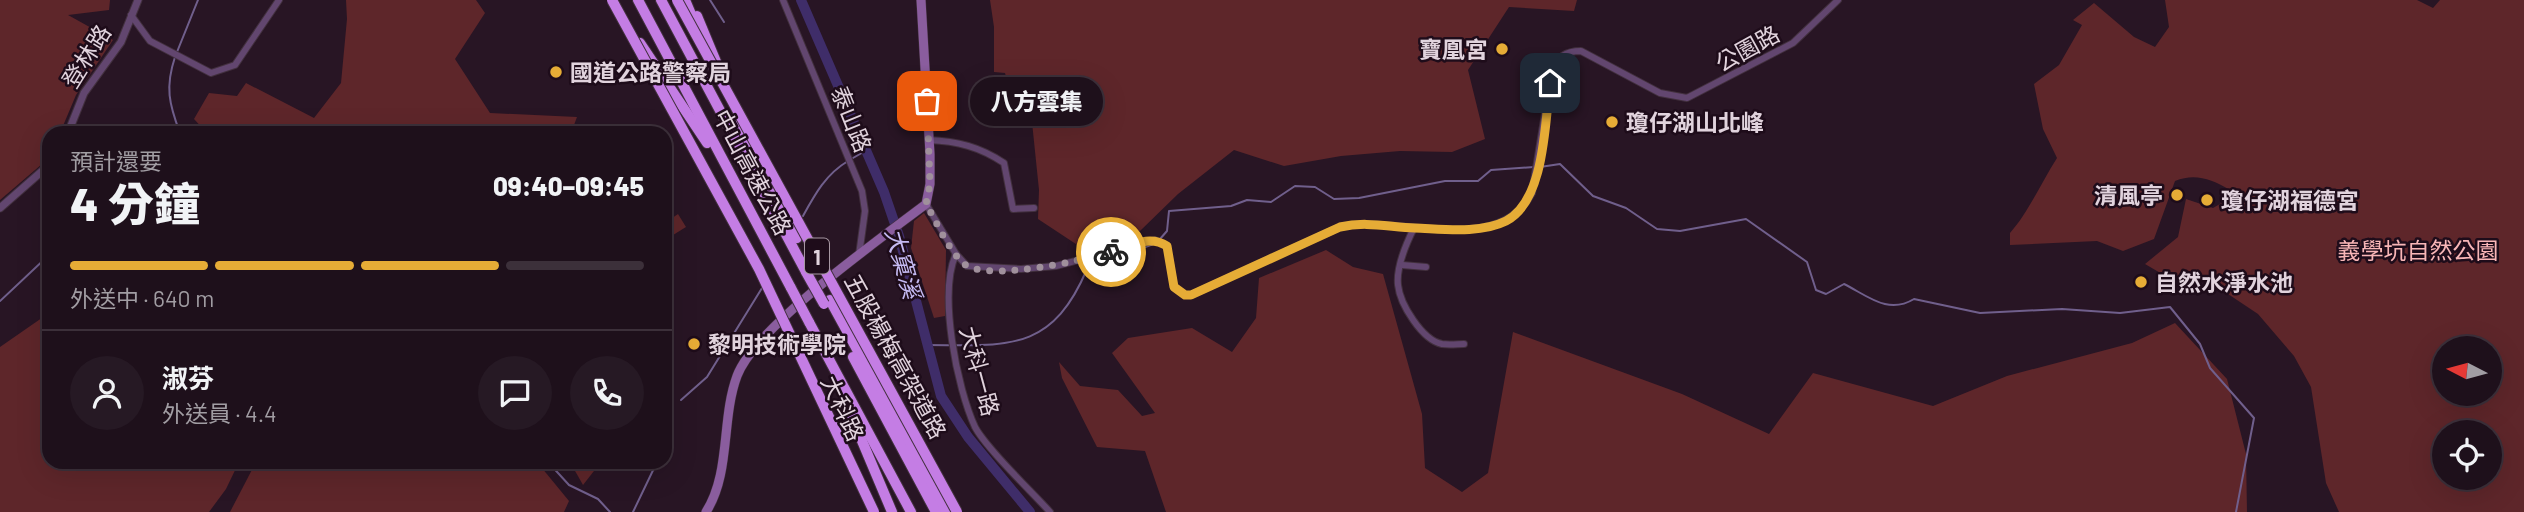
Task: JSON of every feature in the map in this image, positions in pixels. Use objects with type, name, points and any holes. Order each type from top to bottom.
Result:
[{"type":"highway","points":[[612,0],[737,185]]},
{"type":"highway","points":[[612,0],[759,269],[872,512]]},
{"type":"highway","name":"中山高速公路","points":[[638,0],[911,512]]},
{"type":"highway","name":"中山高速公路","points":[[661,0],[827,302],[936,512]]},
{"type":"highway","name":"五股楊梅高架道路","points":[[677,0],[957,512]]},
{"type":"highway","points":[[684,0],[783,212]]},
{"type":"highway","points":[[691,0],[809,270]]},
{"type":"highway","points":[[827,302],[946,512]]},
{"type":"highway","points":[[826,356],[892,512]]},
{"type":"highway","points":[[916,457],[951,512]]},
{"type":"main road","points":[[706,512],[717,482],[737,374],[756,344],[782,319],[926,204],[930,184],[929,140],[921,0]]},
{"type":"street","name":"登林路","points":[[70,126],[79,101],[121,42],[138,0]]},
{"type":"street","points":[[131,15],[150,41],[211,73],[235,65],[279,0]]},
{"type":"street","name":"泰山路","points":[[783,0],[862,191],[865,212],[859,257]]},
{"type":"street","name":"公園路","points":[[1414,228],[1469,229],[1505,221],[1522,209],[1535,183],[1552,71],[1561,56],[1581,51],[1660,93],[1681,99],[1699,94],[1793,43],[1838,0]]},
{"type":"street","points":[[929,140],[968,144],[973,150],[1004,163],[1013,209],[1034,208]]},
{"type":"street","points":[[0,208],[42,171]]},
{"type":"street","points":[[926,204],[956,254],[973,268],[1041,268],[1076,262],[1143,241],[1158,241],[1167,246],[1174,287],[1185,295],[1191,295],[1340,227],[1367,223],[1414,228],[1404,247],[1398,275],[1400,297],[1422,331],[1441,344],[1464,344]]},
{"type":"street","name":"大科一路","points":[[956,254],[950,266],[946,300],[953,345],[975,427],[1050,512]]},
{"type":"street","points":[[1402,265],[1426,267]]},
{"type":"street","name":"大科路","points":[[782,319],[872,512]]},
{"type":"green space","points":[[0,0],[110,0],[109,10],[68,15],[113,40],[76,95],[63,126],[42,126],[42,164],[0,200]]},
{"type":"green space","points":[[346,0],[476,0],[485,13],[455,59],[490,113],[577,117],[574,126],[200,126],[194,119],[209,93],[237,96],[246,83],[314,118],[341,83],[347,19]]},
{"type":"green space","points":[[990,0],[1577,0],[1574,11],[1509,7],[1468,70],[1485,139],[1452,152],[1400,151],[1341,156],[1284,166],[1234,150],[1178,194],[1140,231],[1088,252],[1038,219],[1039,190],[1032,122],[1001,118],[1007,80],[1005,73],[994,72],[994,27]]},
{"type":"green space","name":"義學坑自然公園","points":[[2165,0],[2417,0],[2433,8],[2440,0],[2524,0],[2524,512],[2339,512],[2326,483],[2311,387],[2294,356],[2258,314],[2216,286],[2187,274],[2169,278],[2145,264],[2178,237],[2186,199],[2213,208],[2232,197],[2230,190],[2223,186],[2196,177],[2175,181],[2154,239],[2123,251],[2097,241],[2010,245],[2010,233],[2029,207],[2057,158],[2043,129],[2034,84],[2059,65],[2082,25],[2073,20],[2094,3],[2134,37],[2155,47],[2169,27]]},
{"type":"green space","points":[[924,213],[946,250],[945,316],[934,318],[911,248],[914,221]]},
{"type":"green space","points":[[678,214],[686,227],[672,236],[672,218]]},
{"type":"green space","points":[[1326,250],[1353,267],[1383,274],[1422,414],[1425,468],[1462,492],[1488,473],[1513,332],[1682,394],[1769,434],[1813,373],[1933,406],[2007,376],[2132,343],[2175,323],[2227,379],[2246,454],[2247,512],[1166,512],[1145,451],[1097,447],[1062,378],[1059,362],[1080,386],[1118,390],[1142,416],[1155,413],[1112,353],[1128,338],[1192,328],[1232,352],[1256,318],[1259,278]]},
{"type":"green space","points":[[42,318],[42,469],[236,469],[226,489],[209,512],[0,512],[0,347]]},
{"type":"green space","points":[[252,469],[543,469],[569,501],[564,512],[230,512]]},
{"type":"green space","points":[[574,469],[596,469],[583,485]]},
{"type":"waterway","points":[[177,52],[198,0]]},
{"type":"waterway","points":[[710,0],[724,22]]},
{"type":"waterway","name":"大窠溪","points":[[801,0],[884,192],[899,236],[941,396],[968,437],[1030,512]]},
{"type":"waterway","points":[[175,57],[169,87],[178,126]]},
{"type":"waterway","points":[[853,158],[867,150]]},
{"type":"waterway","points":[[803,216],[827,178],[848,161]]},
{"type":"waterway","points":[[1540,167],[1560,164],[1593,196],[1626,208],[1657,229],[1680,231],[1746,219],[1807,262],[1816,290],[1826,294],[1844,284],[1887,304],[1895,305],[1914,299],[1980,313],[2062,309],[2120,313],[2170,307],[2200,344],[2210,368],[2254,418],[2236,512]]},
{"type":"waterway","points":[[1160,239],[1167,231],[1169,211],[1231,206],[1247,200],[1271,202],[1295,186],[1315,187],[1334,199],[1359,198],[1445,181],[1478,181],[1491,170],[1534,167]]},
{"type":"waterway","points":[[926,345],[980,345],[1023,339],[1058,317],[1073,297],[1087,269],[1156,243]]},
{"type":"waterway","points":[[0,301],[42,262]]},
{"type":"waterway","points":[[681,400],[707,377],[762,288]]},
{"type":"waterway","points":[[554,469],[569,485],[598,499],[610,512]]},
{"type":"waterway","points":[[633,512],[654,469]]},
{"type":"way so far","points":[[927,101],[930,184],[926,204],[962,262],[973,268],[1041,268],[1111,252]]},
{"type":"place","name":"寶凰宮","points":[[1502,49]]},
{"type":"place","name":"國道公路警察局","points":[[556,72]]},
{"type":"place","name":"八方雲集","points":[[927,101]]},
{"type":"place","name":"瓊仔湖山北峰","points":[[1612,122]]},
{"type":"place","name":"清風亭","points":[[2177,195]]},
{"type":"place","name":"瓊仔湖福德宮","points":[[2207,200]]},
{"type":"place","name":"自然水淨水池","points":[[2141,282]]},
{"type":"place","name":"黎明技術學院","points":[[694,344]]},
{"type":"route","points":[[1111,252],[1143,241],[1160,242],[1167,246],[1174,287],[1185,295],[1191,295],[1210,284],[1340,227],[1367,223],[1414,228],[1469,229],[1505,221],[1522,209],[1532,193],[1550,83]]}]
